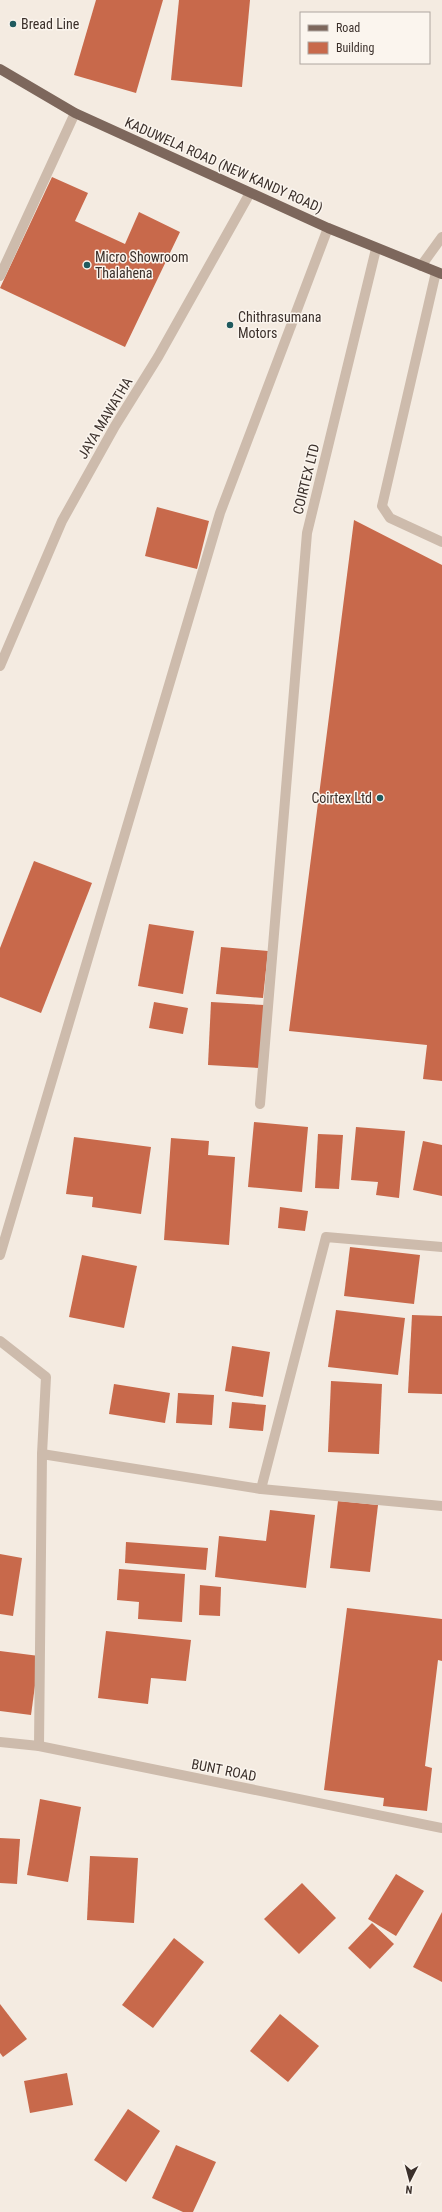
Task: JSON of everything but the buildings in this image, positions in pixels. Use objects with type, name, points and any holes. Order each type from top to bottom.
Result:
[{"type":"main road","name":"KADUWELA ROAD (NEW KANDY ROAD)","points":[[0,69],[75,113],[328,228],[376,249],[439,273]]},
{"type":"street","points":[[0,276],[75,113]]},
{"type":"street","name":"JAYA MAWATHA","points":[[0,666],[62,521],[115,426],[158,357],[250,193]]},
{"type":"street","points":[[0,1255],[220,513],[328,228]]},
{"type":"street","points":[[422,266],[442,237]]},
{"type":"street","name":"COIRTEX LTD","points":[[260,1104],[307,533],[376,249]]},
{"type":"street","points":[[439,273],[382,506],[390,518],[442,542]]},
{"type":"street","points":[[261,1489],[326,1237],[442,1247]]},
{"type":"street","points":[[0,1341],[46,1377],[42,1454],[39,1746]]},
{"type":"street","points":[[42,1454],[261,1489],[442,1506]]},
{"type":"street","name":"BUNT ROAD","points":[[0,1742],[39,1746],[442,1828]]},
{"type":"place","name":"Bread Line","points":[[13,24]]},
{"type":"place","name":"Micro Showroom Thalahena","points":[[87,265]]},
{"type":"place","name":"Chithrasumana Motors","points":[[230,325]]},
{"type":"place","name":"Coirtex Ltd","points":[[380,798]]}]
